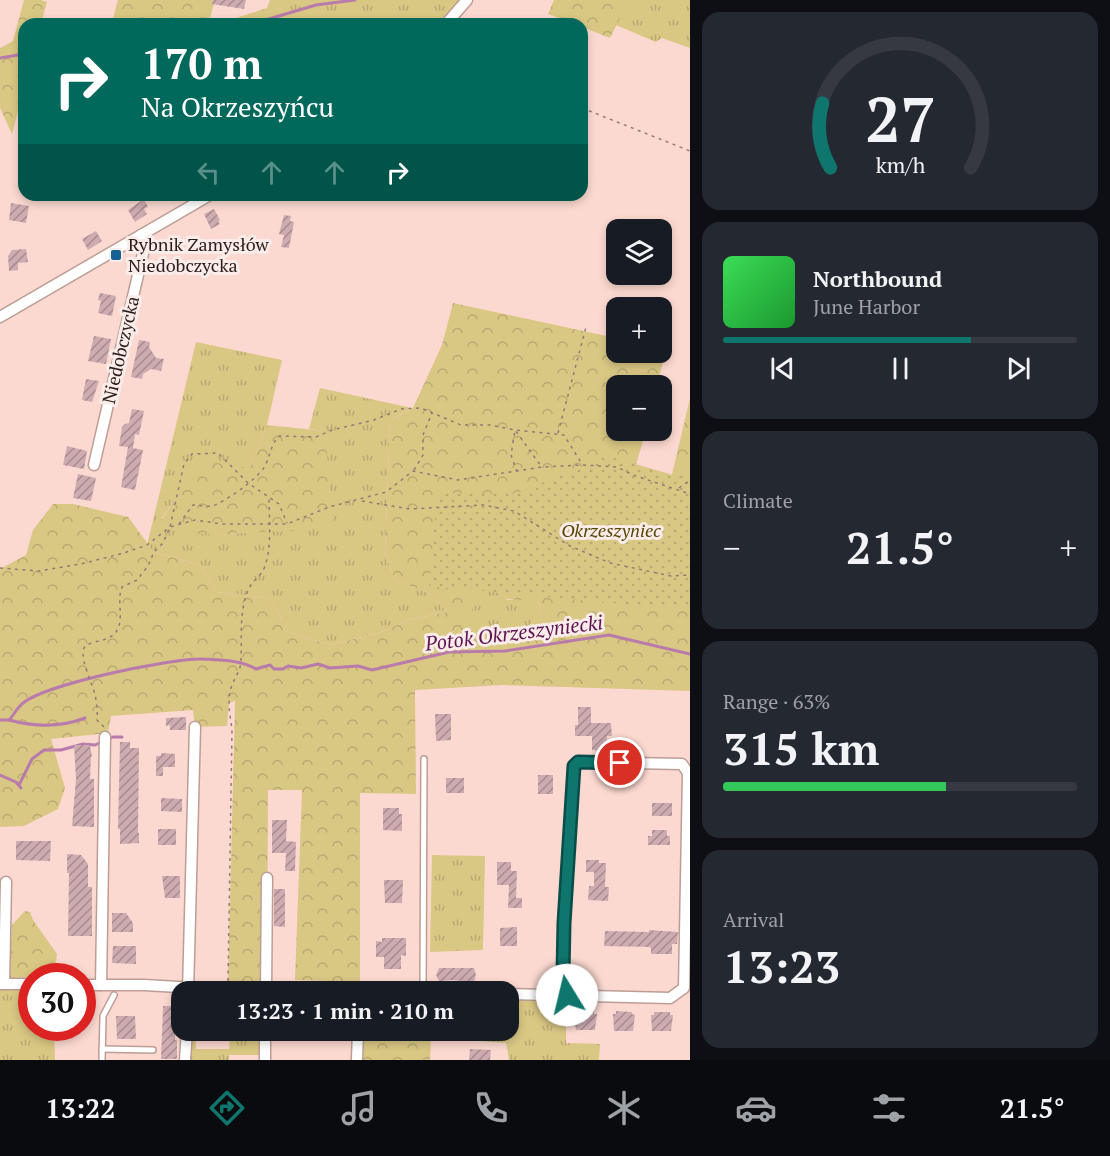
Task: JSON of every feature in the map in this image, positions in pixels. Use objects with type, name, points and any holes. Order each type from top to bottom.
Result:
[{"type":"street","points":[[451,18],[467,0]]},
{"type":"street","points":[[0,317],[200,201]]},
{"type":"street","name":"Niedobczycka","points":[[94,465],[144,249],[141,235]]},
{"type":"street","points":[[188,981],[195,727]]},
{"type":"street","points":[[101,985],[107,735]]},
{"type":"street","points":[[519,994],[670,998],[684,988],[688,773],[682,764],[578,762],[574,766],[564,933],[563,973],[567,995]]},
{"type":"street","points":[[267,878],[267,981]]},
{"type":"street","points":[[6,882],[2,984],[18,984]]},
{"type":"street","points":[[96,985],[171,988]]},
{"type":"street","points":[[185,1060],[186,1041]]},
{"type":"street","points":[[265,1041],[265,1060]]},
{"type":"street","points":[[357,1060],[358,1041]]},
{"type":"lane","points":[[423,981],[424,759]]},
{"type":"lane","points":[[102,1060],[103,1016],[114,995]]},
{"type":"lane","points":[[102,1049],[153,1050]]},
{"type":"path","points":[[588,110],[690,151]]},
{"type":"path","points":[[558,434],[586,327]]},
{"type":"path","points":[[179,524],[193,505],[212,506],[248,483],[265,467],[271,444],[279,436],[316,437],[332,430],[374,420],[401,409],[421,408],[461,425],[490,425],[564,435],[582,465]]},
{"type":"path","points":[[0,568],[38,571],[124,554],[147,544],[170,527],[195,520],[222,525],[287,524],[328,507],[386,492],[413,471],[423,455],[423,435],[432,413]]},
{"type":"path","points":[[515,430],[542,467]]},
{"type":"path","points":[[515,430],[511,454],[517,472]]},
{"type":"path","points":[[107,735],[97,720],[98,711],[82,651],[84,646],[92,642],[107,640],[116,633],[120,621],[119,596],[122,587],[137,580],[148,566],[154,552],[164,543],[170,527],[184,464],[192,454],[218,453],[248,483],[279,504],[287,524]]},
{"type":"path","points":[[413,471],[458,480],[542,467],[582,465],[617,467],[633,475],[690,494]]},
{"type":"path","points":[[678,489],[690,480]]},
{"type":"path","points":[[228,981],[232,729],[228,703],[231,686],[241,663],[241,628],[247,592],[252,582],[265,569],[268,552],[269,497]]},
{"type":"path","points":[[360,500],[410,509],[483,505],[514,511],[570,546],[610,563],[671,576],[690,575]]},
{"type":"green space","points":[[24,0],[47,2],[43,18],[19,18]]},
{"type":"green space","points":[[118,0],[215,0],[210,18],[114,18]]},
{"type":"green space","points":[[118,0],[213,0],[208,18],[114,18]]},
{"type":"green space","points":[[270,0],[459,0],[442,18],[236,18],[267,8]]},
{"type":"green space","points":[[554,0],[629,0],[610,38],[588,29],[588,18],[558,18],[548,14]]},
{"type":"green space","points":[[623,0],[690,0],[690,48],[662,38],[656,42],[611,23]]},
{"type":"green space","points":[[18,22],[18,111],[12,134],[0,108],[0,48],[13,41]]},
{"type":"green space","points":[[453,303],[606,336],[606,363],[663,363],[660,375],[606,375],[606,441],[643,441],[627,495],[648,576],[690,398],[690,691],[503,685],[415,690],[416,794],[360,793],[360,981],[295,980],[302,790],[268,790],[267,981],[228,981],[235,701],[229,703],[227,726],[195,727],[193,710],[111,716],[108,733],[51,739],[65,788],[58,809],[24,826],[0,827],[0,569],[26,555],[33,530],[53,504],[73,504],[128,517],[154,552],[200,565],[217,592],[268,598],[279,613],[285,631],[330,645],[378,633],[409,620],[447,612],[429,593],[395,580],[385,553],[390,420],[413,408],[442,345]],"holes":[[[470,573],[494,582],[499,597],[539,602],[541,612],[528,628],[502,640],[480,637],[462,620],[478,603]]]},
{"type":"green space","points":[[196,342],[282,360],[267,425],[250,468],[175,500],[161,519],[217,535],[252,532],[325,431],[309,429],[320,388],[412,408],[390,420],[385,553],[395,580],[429,593],[447,612],[409,620],[378,633],[330,645],[285,631],[279,613],[268,598],[217,592],[200,565],[154,552],[147,545]]},
{"type":"green space","points":[[267,425],[325,431],[333,521],[298,531],[221,535],[187,533],[161,520],[197,460],[250,468]]},
{"type":"green space","name":"Okrzeszyniec","points":[[608,456],[673,475],[690,477],[690,605],[666,608],[429,586],[437,496],[449,493],[515,494]]},
{"type":"green space","points":[[470,573],[508,600],[526,599],[539,602],[541,612],[528,628],[502,641],[480,637],[462,620]]},
{"type":"green space","points":[[432,855],[485,856],[483,950],[430,952]]},
{"type":"green space","points":[[25,911],[30,912],[33,920],[57,954],[56,963],[18,963],[18,978],[8,978],[12,925]]},
{"type":"green space","points":[[0,989],[18,989],[18,1041],[54,1041],[55,1060],[0,1060]]},
{"type":"green space","points":[[519,998],[566,1000],[566,1043],[600,1044],[599,1060],[509,1060],[506,1043],[479,1041],[519,1041]]},
{"type":"green space","points":[[189,1041],[196,1041],[196,1049],[229,1049],[229,1041],[260,1041],[259,1055],[229,1055],[229,1060],[188,1060]]},
{"type":"green space","points":[[360,1041],[431,1041],[430,1060],[359,1060]]},
{"type":"building","points":[[213,0],[246,0],[244,9],[212,4]]},
{"type":"building","points":[[141,201],[145,201],[148,207],[144,209],[147,214],[135,222],[128,210]]},
{"type":"building","points":[[11,203],[29,206],[26,223],[9,220]]},
{"type":"building","points":[[214,209],[220,224],[211,229],[204,214]]},
{"type":"building","points":[[284,215],[291,216],[290,221],[294,222],[289,248],[281,247],[284,235],[279,234]]},
{"type":"building","points":[[96,231],[102,241],[88,250],[82,239]]},
{"type":"building","points":[[26,249],[28,262],[18,263],[18,270],[9,271],[8,256],[12,250]]},
{"type":"building","points":[[100,293],[116,296],[112,316],[98,313]]},
{"type":"building","points":[[94,336],[111,339],[106,364],[88,361]]},
{"type":"building","points":[[139,340],[150,342],[149,347],[156,358],[164,359],[161,371],[151,369],[143,374],[142,379],[131,377]]},
{"type":"building","points":[[86,379],[99,381],[92,402],[82,400]]},
{"type":"building","points":[[132,409],[144,411],[139,435],[135,434],[133,448],[143,450],[135,490],[121,487],[128,447],[119,446],[122,427],[129,423]]},
{"type":"building","points":[[67,446],[87,451],[84,469],[63,465]]},
{"type":"building","points":[[78,474],[96,478],[91,501],[73,498]]},
{"type":"building","points":[[578,707],[591,707],[591,723],[611,723],[612,736],[607,736],[607,751],[592,750],[592,736],[575,736],[575,725],[578,725]]},
{"type":"building","points":[[435,714],[451,714],[451,740],[436,741]]},
{"type":"building","points":[[186,717],[186,730],[170,730],[170,725],[166,726],[166,718]]},
{"type":"building","points":[[120,742],[130,742],[130,748],[139,748],[139,843],[120,844],[120,829],[118,829]]},
{"type":"building","points":[[74,745],[90,745],[92,757],[90,779],[94,779],[94,827],[72,826],[76,779]]},
{"type":"building","points":[[161,753],[175,754],[175,767],[163,767],[163,776],[156,776],[156,756],[161,756]]},
{"type":"building","points":[[538,775],[553,775],[553,794],[538,794]]},
{"type":"building","points":[[446,778],[464,778],[464,793],[446,793]]},
{"type":"building","points":[[161,798],[182,799],[182,812],[161,811]]},
{"type":"building","points":[[652,803],[672,803],[672,816],[652,816]]},
{"type":"building","points":[[383,808],[399,808],[399,814],[402,814],[402,831],[383,830]]},
{"type":"building","points":[[272,820],[287,820],[286,841],[296,842],[295,871],[285,871],[286,853],[272,853]]},
{"type":"building","points":[[158,829],[176,829],[176,845],[158,845]]},
{"type":"building","points":[[652,830],[667,830],[670,845],[648,845],[648,836],[652,836]]},
{"type":"building","points":[[16,841],[51,841],[50,861],[16,860]]},
{"type":"building","points":[[67,854],[81,855],[88,864],[88,887],[92,887],[92,936],[68,936]]},
{"type":"building","points":[[586,860],[599,860],[599,863],[606,863],[605,887],[609,887],[608,901],[588,900],[589,886],[594,886],[594,872],[586,872]]},
{"type":"building","points":[[497,862],[511,862],[511,871],[517,871],[516,898],[522,898],[522,908],[508,908],[509,885],[497,885]]},
{"type":"building","points":[[162,876],[180,876],[180,898],[165,898]]},
{"type":"building","points":[[384,880],[403,880],[402,903],[385,903]]},
{"type":"building","points":[[274,889],[285,889],[285,927],[274,926]]},
{"type":"building","points":[[112,913],[126,913],[133,923],[133,932],[112,932]]},
{"type":"building","points":[[517,927],[517,946],[500,946],[500,928]]},
{"type":"building","points":[[649,930],[678,932],[677,944],[672,944],[672,954],[651,954],[649,947],[604,946],[605,931],[649,932]]},
{"type":"building","points":[[382,938],[406,938],[406,956],[401,955],[401,969],[384,969],[384,957],[376,957],[376,941],[382,942]]},
{"type":"building","points":[[113,946],[136,946],[136,964],[112,963]]},
{"type":"building","points":[[439,968],[474,968],[476,975],[474,981],[439,981],[436,975]]},
{"type":"building","points":[[163,1006],[171,1006],[171,1041],[177,1041],[177,1059],[161,1059]]},
{"type":"building","points":[[577,1011],[594,1011],[594,1014],[597,1014],[595,1030],[576,1030],[574,1014],[577,1014]]},
{"type":"building","points":[[616,1011],[632,1012],[635,1015],[633,1031],[614,1031],[613,1014],[616,1014]]},
{"type":"building","points":[[654,1012],[670,1012],[670,1015],[673,1015],[671,1031],[652,1031],[651,1015],[654,1015]]},
{"type":"building","points":[[116,1016],[135,1016],[136,1039],[117,1039]]},
{"type":"building","points":[[470,1049],[491,1050],[490,1060],[469,1060]]},
{"type":"waterway","points":[[272,18],[316,5],[355,0]]},
{"type":"waterway","points":[[0,58],[18,55]]},
{"type":"waterway","name":"Potok Okrzeszyniecki","points":[[0,720],[9,720],[20,706],[52,690],[106,674],[187,660],[230,661],[256,669],[270,665],[274,669],[283,669],[288,666],[301,668],[318,664],[330,668],[358,666],[372,670],[449,652],[505,651],[609,635],[690,654]]},
{"type":"waterway","points":[[9,720],[47,725],[66,724],[85,718]]},
{"type":"waterway","points":[[19,785],[32,759],[44,750],[61,750],[83,744],[95,745],[113,737],[122,737]]},
{"type":"waterway","points":[[0,775],[16,782],[21,788]]},
{"type":"place","name":"Rybnik Zamysłów Niedobczycka","points":[[116,255]]},
{"type":"route","points":[[567,995],[563,973],[564,923],[574,766],[578,762],[620,763]]}]
